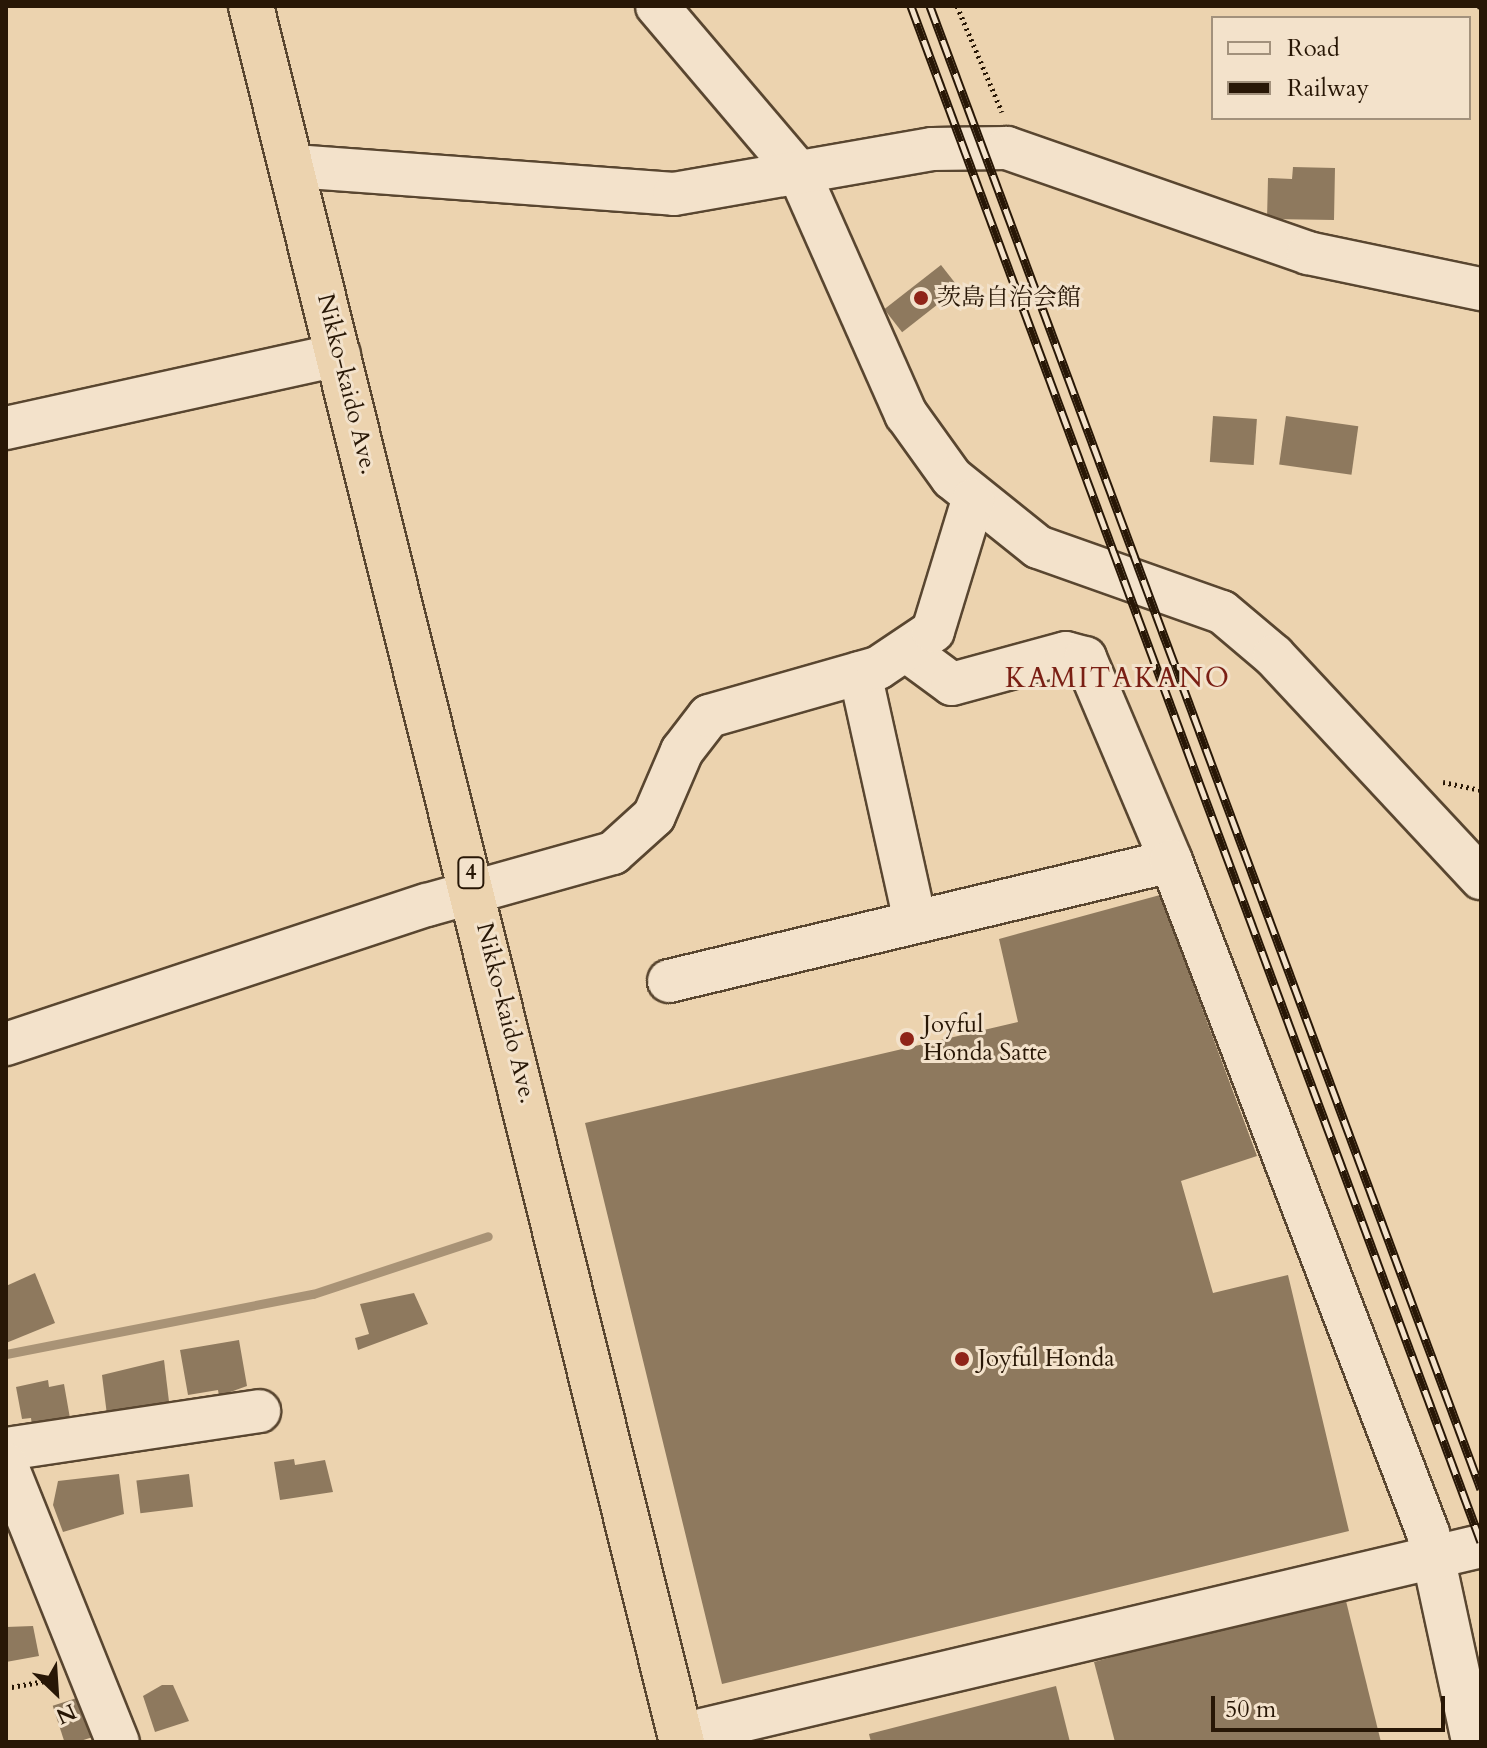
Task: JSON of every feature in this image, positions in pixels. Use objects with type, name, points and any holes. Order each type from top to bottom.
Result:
[{"type":"highway","name":"Nikko-kaido Ave.","points":[[251,6],[476,890],[682,1738]]},
{"type":"street","points":[[657,6],[799,173],[906,414],[973,500],[1038,547],[1222,612],[1274,656],[1481,878]]},
{"type":"street","points":[[294,166],[617,195],[674,194],[932,149],[1019,152],[1308,253],[1481,289]]},
{"type":"street","points":[[6,428],[339,355]]},
{"type":"street","points":[[6,1044],[476,890],[613,853],[636,838],[709,716],[860,673],[910,653],[943,614],[973,500]]},
{"type":"street","points":[[910,653],[952,684],[1066,653],[1085,658],[1171,861],[1428,1533],[1473,1742]]},
{"type":"street","points":[[860,673],[914,917]]},
{"type":"street","points":[[669,981],[914,917],[1171,861]]},
{"type":"street","points":[[6,1449],[259,1411]]},
{"type":"street","points":[[6,1464],[118,1742]]},
{"type":"street","points":[[682,1738],[1481,1546]]},
{"type":"path","points":[[957,6],[1019,152]]},
{"type":"path","points":[[6,1688],[90,1671]]},
{"type":"building","points":[[1293,167],[1335,168],[1334,220],[1267,219],[1268,178],[1292,179]]},
{"type":"building","name":"茨島自治会館","points":[[941,265],[959,288],[902,332],[884,309]]},
{"type":"building","points":[[1213,416],[1257,419],[1254,465],[1210,462]]},
{"type":"building","points":[[1286,416],[1358,426],[1351,475],[1279,465]]},
{"type":"building","points":[[1160,895],[1257,1156],[1181,1181],[1213,1293],[1288,1275],[1349,1531],[722,1684],[585,1123],[1018,1022],[999,939]]},
{"type":"building","points":[[35,1273],[55,1323],[6,1343],[6,1286]]},
{"type":"building","points":[[414,1293],[428,1324],[358,1350],[355,1338],[369,1334],[360,1304]]},
{"type":"building","points":[[239,1340],[247,1386],[219,1396],[218,1390],[188,1395],[180,1350]]},
{"type":"building","points":[[164,1360],[170,1410],[107,1415],[102,1375]]},
{"type":"building","points":[[48,1380],[49,1387],[64,1384],[71,1424],[33,1434],[31,1418],[22,1419],[16,1387]]},
{"type":"building","points":[[294,1459],[295,1465],[325,1460],[333,1492],[280,1500],[274,1462]]},
{"type":"building","points":[[119,1474],[124,1514],[63,1532],[53,1505],[58,1481]]},
{"type":"building","points":[[189,1474],[193,1507],[140,1513],[136,1480]]},
{"type":"building","points":[[1344,1593],[1381,1742],[1115,1742],[1094,1662]]},
{"type":"building","points":[[33,1626],[39,1656],[6,1662],[6,1627]]},
{"type":"building","points":[[162,1685],[173,1685],[189,1721],[155,1732],[143,1696]]},
{"type":"building","points":[[1056,1686],[1070,1742],[871,1742],[869,1734]]},
{"type":"building","points":[[86,1695],[99,1735],[77,1742],[64,1742],[53,1706]]},
{"type":"waterway","points":[[6,1354],[313,1294],[488,1236]]},
{"type":"railway","points":[[911,6],[1481,1542]]},
{"type":"railway","points":[[930,6],[1481,1489]]},
{"type":"place","name":"茨島自治会館","points":[[921,298]]},
{"type":"place","name":"Joyful Honda Satte","points":[[907,1039]]},
{"type":"place","name":"Joyful Honda","points":[[962,1359]]},
{"type":"district","name":"KAMITAKANO","points":[[1118,678]]}]
